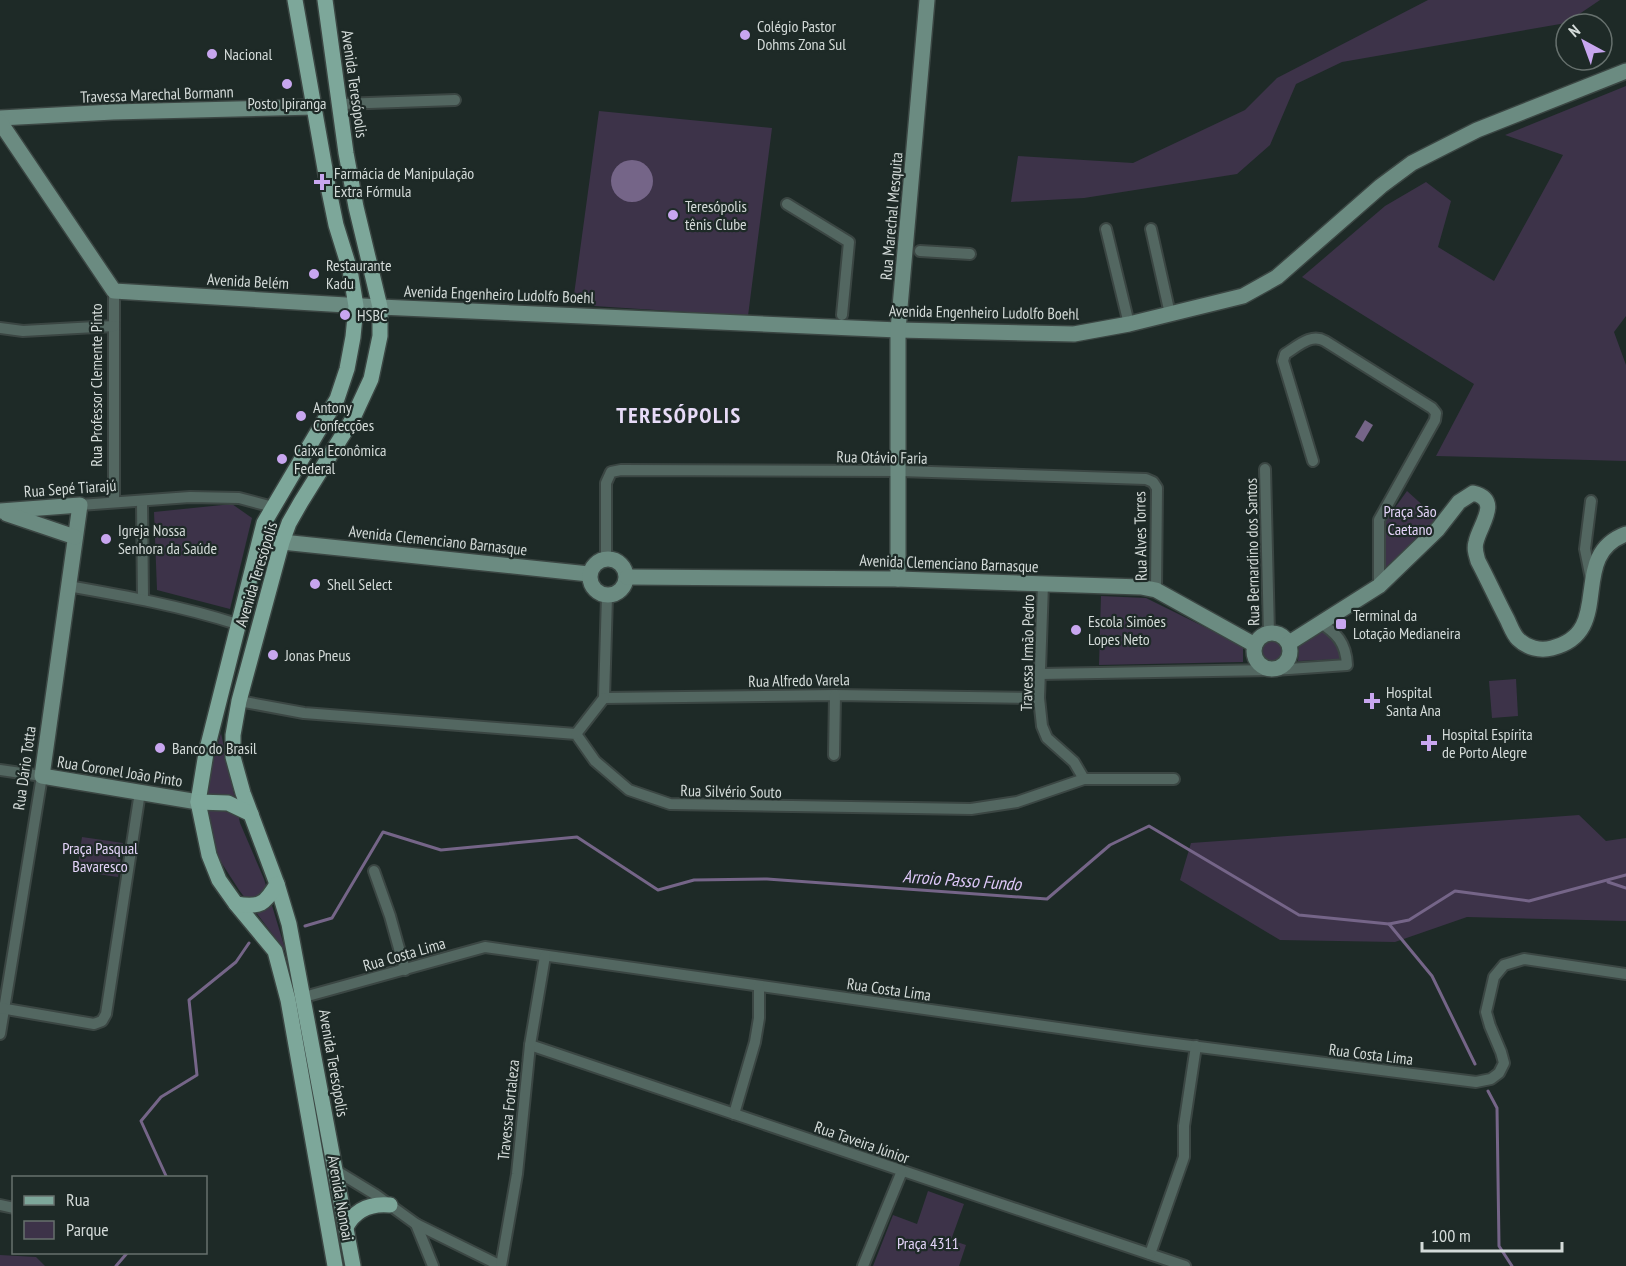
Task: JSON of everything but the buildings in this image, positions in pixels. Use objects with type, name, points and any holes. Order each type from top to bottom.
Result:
[{"type":"main road","name":"Avenida Teresópolis","points":[[295,0],[328,186],[336,225],[350,270],[356,306],[347,369],[337,399],[264,524],[204,762],[198,802],[209,855],[219,880],[275,951],[288,1000],[312,1136]]},
{"type":"main road","name":"Avenida Teresópolis","points":[[325,0],[356,207],[380,307],[380,336],[371,379],[352,420],[289,523],[282,542],[239,701],[233,735],[233,756],[289,924],[334,1163]]},
{"type":"main road","points":[[198,802],[228,803],[251,814]]},
{"type":"main road","points":[[236,904],[250,906],[262,904],[269,898],[277,884]]},
{"type":"main road","points":[[312,1136],[320,1144],[326,1163],[334,1163]]},
{"type":"main road","name":"Avenida Nonoai","points":[[312,1136],[335,1266]]},
{"type":"main road","name":"Avenida Nonoai","points":[[334,1163],[353,1266]]},
{"type":"main road","points":[[346,1227],[355,1215],[367,1207],[390,1205]]},
{"type":"street","name":"Rua Marechal Mesquita","points":[[898,579],[900,471],[898,330],[927,0]]},
{"type":"street","name":"Avenida Engenheiro Ludolfo Boehl","points":[[380,307],[898,330],[1074,334],[1129,324],[1244,296],[1277,277],[1381,186],[1412,163],[1477,130],[1626,71]]},
{"type":"street","points":[[340,104],[455,100]]},
{"type":"street","name":"Travessa Marechal Bormann","points":[[0,120],[113,112],[315,107]]},
{"type":"street","name":"Rua Professor Clemente Pinto","points":[[0,120],[114,291],[114,502]]},
{"type":"street","points":[[787,204],[849,242],[842,315]]},
{"type":"street","points":[[1152,228],[1170,314]]},
{"type":"street","points":[[1106,229],[1129,324]]},
{"type":"street","points":[[920,251],[970,254]]},
{"type":"street","name":"Avenida Belém","points":[[114,291],[380,307]]},
{"type":"street","points":[[0,328],[23,331],[114,326]]},
{"type":"street","points":[[1313,461],[1283,361],[1285,354],[1312,337],[1325,341],[1432,408],[1436,413],[1435,420],[1412,464],[1379,520],[1379,586]]},
{"type":"street","name":"Rua Bernardino dos Santos","points":[[1265,469],[1269,634]]},
{"type":"street","name":"Rua Otávio Faria","points":[[606,559],[606,483],[611,472],[621,470],[900,471],[1146,479],[1153,482]]},
{"type":"street","name":"Rua Alves Torres","points":[[1153,482],[1157,488],[1156,590]]},
{"type":"street","points":[[1289,643],[1379,586],[1438,528],[1459,502],[1473,492],[1485,498],[1488,504],[1488,510],[1476,539],[1475,549],[1478,561],[1517,639],[1526,645],[1545,650],[1566,644],[1578,634],[1586,621],[1591,604],[1592,579],[1598,559],[1608,544],[1626,534]]},
{"type":"street","name":"Rua Sepé Tiarajú","points":[[0,511],[190,497],[239,498],[273,507]]},
{"type":"street","points":[[142,501],[143,599]]},
{"type":"street","points":[[1591,501],[1585,549],[1592,579]]},
{"type":"street","name":"Rua Dário Totta","points":[[0,1034],[2,1008],[42,776],[80,505]]},
{"type":"street","name":"Rua Sepé Tiarajú","points":[[0,511],[75,537]]},
{"type":"street","name":"Avenida Clemenciano Barnasque","points":[[282,542],[590,574]]},
{"type":"street","points":[[606,559],[616,560],[624,567],[627,577],[624,587],[617,594],[607,596],[599,594],[590,582],[592,567],[598,561],[606,559]]},
{"type":"street","name":"Avenida Clemenciano Barnasque","points":[[627,577],[898,579],[1141,587],[1156,590],[1255,645]]},
{"type":"street","name":"Travessa Irmão Pedro","points":[[1043,584],[1039,698],[1042,726],[1047,738],[1068,756],[1084,778]]},
{"type":"street","points":[[68,586],[143,599],[237,624]]},
{"type":"street","points":[[239,701],[304,713],[576,734],[604,698],[607,596]]},
{"type":"street","points":[[1040,675],[1274,670],[1347,665],[1347,652],[1341,640],[1333,631],[1319,622]]},
{"type":"street","points":[[1280,635],[1289,643],[1288,660],[1279,668],[1267,669],[1255,657],[1255,645],[1263,636],[1280,635]]},
{"type":"street","points":[[834,755],[835,694]]},
{"type":"street","name":"Rua Alfredo Varela","points":[[604,698],[835,694],[1039,698]]},
{"type":"street","name":"Rua Silvério Souto","points":[[576,734],[595,761],[629,790],[670,804],[971,809],[1017,802],[1084,778],[1174,780]]},
{"type":"street","name":"Rua Coronel João Pinto","points":[[0,770],[198,802]]},
{"type":"street","points":[[2,1008],[94,1024],[102,1022],[106,1014],[140,792]]},
{"type":"street","points":[[374,871],[390,916],[405,970]]},
{"type":"street","name":"Rua Costa Lima","points":[[304,997],[485,947],[1196,1046],[1476,1082],[1491,1079],[1499,1073],[1504,1063],[1486,1012],[1494,977],[1504,965],[1524,959],[1626,974]]},
{"type":"street","name":"Travessa Fortaleza","points":[[501,1266],[517,1174],[530,1045],[545,956]]},
{"type":"street","points":[[734,1114],[756,1042],[759,986]]},
{"type":"street","name":"Rua Taveira Júnior","points":[[530,1045],[1185,1266]]},
{"type":"street","points":[[1150,1254],[1184,1157],[1184,1126],[1196,1046]]},
{"type":"street","points":[[334,1163],[416,1224],[501,1266]]},
{"type":"street","points":[[862,1266],[902,1171]]},
{"type":"street","points":[[416,1224],[433,1266]]},
{"type":"green space","points":[[1428,0],[1600,0],[1582,12],[1554,12],[1554,25],[1342,62],[1296,84],[1270,145],[1237,174],[1084,198],[1011,202],[1018,156],[1133,163],[1245,110],[1277,78]]},
{"type":"green space","points":[[1626,86],[1626,316],[1614,332],[1626,365],[1626,461],[1436,456],[1474,384],[1302,277],[1385,206],[1426,182],[1451,201],[1438,247],[1494,281],[1563,155],[1505,135]]},
{"type":"green space","name":"Teresópolis tênis Clube","points":[[599,111],[772,128],[748,316],[594,306],[594,304],[573,302]]},
{"type":"green space","name":"Praça São Caetano","points":[[1407,491],[1439,520],[1386,567],[1386,520]]},
{"type":"green space","points":[[232,504],[252,518],[230,609],[157,590],[154,512]]},
{"type":"green space","points":[[1101,596],[1146,598],[1243,646],[1243,662],[1099,665]]},
{"type":"green space","points":[[1320,629],[1336,640],[1342,659],[1298,661],[1299,644]]},
{"type":"green space","points":[[1272,637],[1282,641],[1286,651],[1282,661],[1272,665],[1262,661],[1258,651],[1262,641]]},
{"type":"green space","points":[[1516,679],[1518,716],[1492,718],[1489,681]]},
{"type":"green space","points":[[221,733],[240,823],[264,879],[286,952],[239,890],[219,859],[208,818],[208,778]]},
{"type":"green space","points":[[1579,815],[1606,841],[1626,838],[1626,921],[1467,917],[1395,942],[1280,940],[1180,880],[1191,843]]},
{"type":"green space","name":"Praça Pasqual Bavaresco","points":[[82,837],[123,843],[118,877],[77,871]]},
{"type":"green space","name":"Praça 4311","points":[[928,1191],[964,1204],[951,1240],[966,1245],[959,1266],[873,1266],[893,1215],[917,1224]]},
{"type":"green space","points":[[0,1255],[36,1257],[45,1266],[0,1266]]},
{"type":"shaded area","points":[[632,160],[647,166],[653,181],[647,196],[632,202],[617,196],[611,181],[617,166]]},
{"type":"shaded area","points":[[1365,420],[1373,425],[1363,442],[1355,437]]},
{"type":"waterway","name":"Arroio Passo Fundo","points":[[305,926],[332,918],[383,832],[441,850],[577,837],[658,890],[694,880],[767,879],[1047,899],[1110,845],[1149,826],[1299,915],[1389,924],[1409,920],[1455,891],[1529,901],[1626,875]]},
{"type":"waterway","points":[[1608,882],[1626,888]]},
{"type":"waterway","points":[[1389,924],[1432,976],[1475,1064]]},
{"type":"waterway","name":"Arroio Passo Fundo","points":[[166,1176],[141,1121],[161,1097],[197,1075],[189,1000],[236,962],[249,943]]},
{"type":"waterway","points":[[1488,1091],[1497,1108],[1499,1246],[1512,1266]]},
{"type":"waterway","name":"Arroio Passo Fundo","points":[[116,1266],[126,1254]]},
{"type":"place","name":"Colégio Pastor Dohms Zona Sul","points":[[745,35]]},
{"type":"place","name":"Nacional","points":[[212,54]]},
{"type":"place","name":"Posto Ipiranga","points":[[287,84]]},
{"type":"place","name":"Farmácia de Manipulação Extra Fórmula","points":[[322,182]]},
{"type":"place","name":"Teresópolis tênis Clube","points":[[673,215]]},
{"type":"place","name":"Restaurante Kadu","points":[[314,274]]},
{"type":"place","name":"HSBC","points":[[345,315]]},
{"type":"place","name":"Antony Confecções","points":[[301,416]]},
{"type":"place","name":"Caixa Econômica Federal","points":[[282,459]]},
{"type":"place","name":"Igreja Nossa Senhora da Saúde","points":[[106,539]]},
{"type":"place","name":"Shell Select","points":[[315,584]]},
{"type":"place","name":"Terminal da Lotação Medianeira","points":[[1341,624]]},
{"type":"place","name":"Escola Simões Lopes Neto","points":[[1076,630]]},
{"type":"place","name":"Jonas Pneus","points":[[273,655]]},
{"type":"place","name":"Hospital Santa Ana","points":[[1372,701]]},
{"type":"place","name":"Hospital Espírita de Porto Alegre","points":[[1429,743]]},
{"type":"place","name":"Banco do Brasil","points":[[160,748]]},
{"type":"district","name":"TERESÓPOLIS","points":[[679,415]]}]
